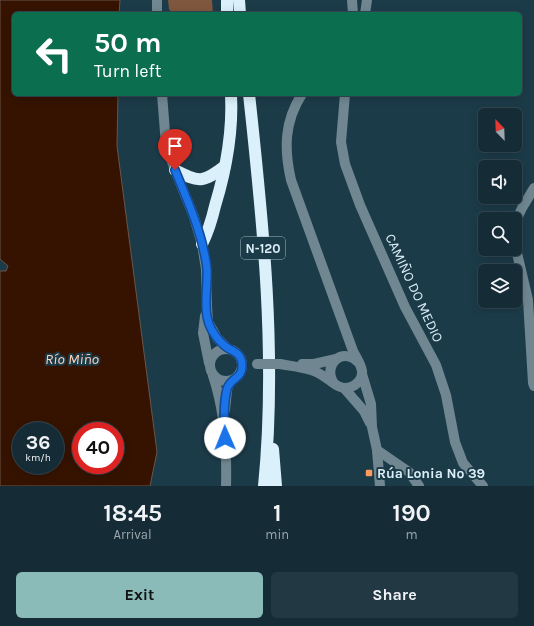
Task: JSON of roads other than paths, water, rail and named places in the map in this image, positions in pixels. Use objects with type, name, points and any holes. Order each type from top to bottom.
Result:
[{"type":"highway","points":[[227,0],[227,12]]},
{"type":"highway","points":[[239,0],[240,12]]},
{"type":"highway","points":[[202,244],[208,232],[225,166],[232,114],[231,96]]},
{"type":"highway","name":"N-120","points":[[249,96],[258,174],[268,315],[268,402],[264,486]]},
{"type":"highway","points":[[175,170],[193,179],[204,179],[212,176],[225,166]]},
{"type":"highway","points":[[268,402],[276,486]]},
{"type":"street","points":[[157,0],[157,12]]},
{"type":"street","points":[[352,0],[354,12]]},
{"type":"street","points":[[365,12],[367,0]]},
{"type":"street","points":[[162,96],[166,145],[194,217],[202,244],[206,269],[206,306],[203,333],[209,364],[220,401],[224,424]]},
{"type":"street","points":[[301,96],[296,103],[289,122],[286,141],[286,159],[290,180],[360,366],[371,404],[372,427],[377,450],[380,486]]},
{"type":"street","name":"CAMIÑO DO MEDIO","points":[[345,96],[341,142],[346,164],[360,205],[405,307],[436,365],[446,395],[455,442],[464,463],[483,486]]},
{"type":"street","points":[[521,212],[534,188]]},
{"type":"street","points":[[518,256],[528,300],[531,333],[532,383],[534,386]]},
{"type":"street","points":[[206,306],[208,322],[212,332],[228,349]]},
{"type":"street","points":[[333,382],[330,378],[330,368],[338,358],[344,342],[344,325]]},
{"type":"street","points":[[209,364],[214,354],[223,349],[236,352],[246,360],[257,364],[314,364],[338,358],[351,357],[358,362]]},
{"type":"street","points":[[213,376],[221,381],[230,381],[238,377],[242,364],[239,355]]},
{"type":"street","points":[[240,373],[257,364]]},
{"type":"street","points":[[280,364],[312,370],[339,387],[344,388],[354,386],[362,374]]},
{"type":"street","points":[[226,486],[224,424],[227,390],[230,381]]},
{"type":"street","points":[[344,388],[364,411],[372,427]]},
{"type":"street","points":[[377,450],[408,472],[419,486]]},
{"type":"water","name":"Río Miño","points":[[0,0],[120,0],[119,12],[12,12],[12,96],[118,96],[117,146],[157,452],[150,486],[0,486],[0,271],[6,271],[8,266],[0,259]]},
{"type":"place","name":"Rúa Lonia Nº 39","points":[[369,473]]}]
